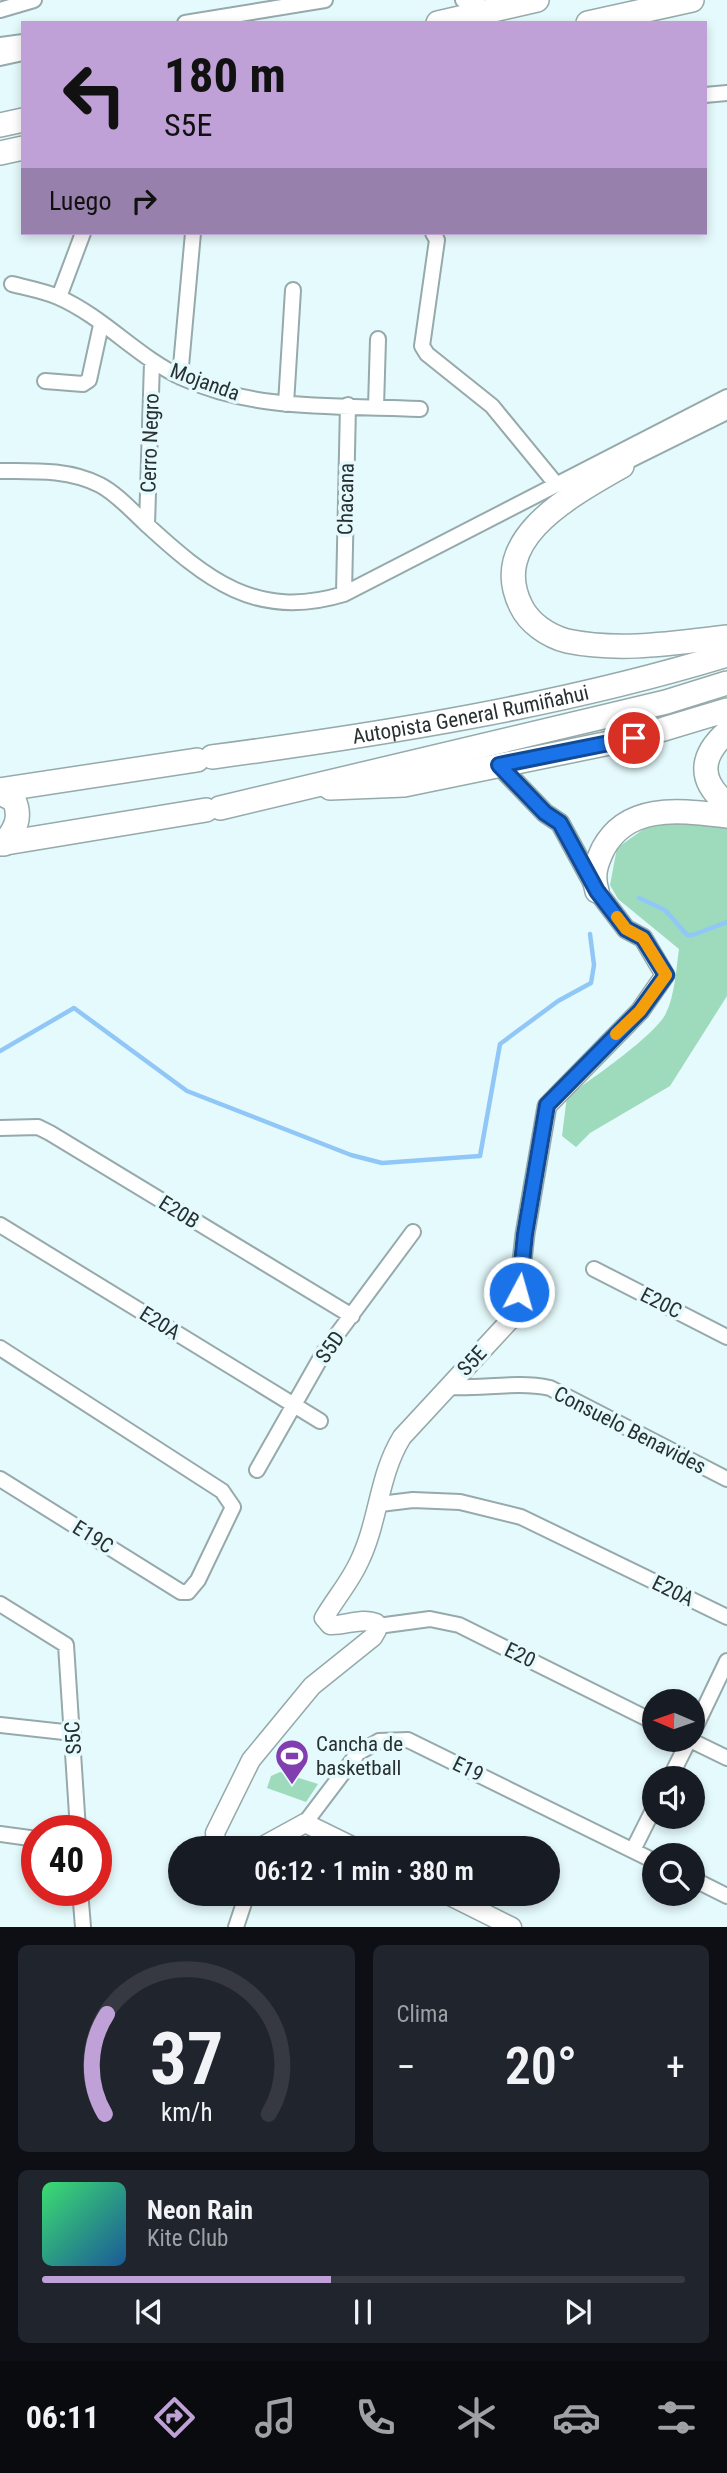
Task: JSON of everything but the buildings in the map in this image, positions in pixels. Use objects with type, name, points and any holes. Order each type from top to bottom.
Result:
[{"type":"main road","points":[[446,21],[537,0]]},
{"type":"main road","points":[[597,21],[692,0]]},
{"type":"main road","points":[[0,125],[21,120]]},
{"type":"main road","points":[[0,153],[21,148]]},
{"type":"main road","points":[[622,466],[584,488],[531,530],[518,549],[513,570],[517,597],[523,611],[551,635],[593,644],[642,646],[727,637]]},
{"type":"main road","name":"Autopista General Rumiñahui","points":[[0,791],[433,722],[659,676],[727,655]]},
{"type":"main road","name":"Autopista General Rumiñahui","points":[[2,844],[213,809],[666,702],[727,683]]},
{"type":"main road","points":[[296,789],[404,785],[634,738],[727,710]]},
{"type":"main road","points":[[433,722],[439,756]]},
{"type":"main road","points":[[727,732],[715,742],[705,765],[706,782],[727,803]]},
{"type":"main road","points":[[0,791],[14,800],[18,809],[15,829],[2,844]]},
{"type":"main road","points":[[583,867],[586,854],[602,828],[629,806],[675,800],[727,803]]},
{"type":"main road","points":[[597,891],[592,877],[607,842],[634,818],[669,812],[727,816]]},
{"type":"street","points":[[0,10],[34,0]]},
{"type":"street","points":[[197,21],[325,0]]},
{"type":"street","points":[[463,0],[492,10]]},
{"type":"street","points":[[0,45],[21,42]]},
{"type":"street","points":[[0,58],[21,53]]},
{"type":"street","points":[[707,95],[727,93]]},
{"type":"street","points":[[59,297],[82,235]]},
{"type":"street","points":[[180,377],[193,235]]},
{"type":"street","points":[[434,235],[437,240],[422,346],[427,354],[492,406],[556,484]]},
{"type":"street","name":"Mojanda","points":[[12,284],[59,297],[152,362],[180,377],[227,393],[286,404],[420,409]]},
{"type":"street","points":[[286,404],[293,290]]},
{"type":"street","points":[[46,381],[83,384],[89,380],[101,325]]},
{"type":"street","points":[[376,407],[378,339]]},
{"type":"street","name":"Cerro Negro","points":[[147,525],[152,362]]},
{"type":"street","points":[[0,471],[55,472],[100,485],[215,581],[247,597],[288,603],[318,600],[344,594],[727,397]]},
{"type":"street","name":"Chacana","points":[[344,594],[348,405]]},
{"type":"street","points":[[580,473],[622,466],[727,412]]},
{"type":"street","name":"S5E","points":[[377,1626],[369,1620],[330,1625],[324,1618],[359,1562],[380,1504],[388,1460],[402,1437],[513,1317],[517,1306],[525,1234],[547,1105],[640,1011],[666,975],[643,938],[626,929],[597,891],[560,823],[545,813],[499,765]]},
{"type":"street","name":"E20B","points":[[0,1128],[38,1127],[50,1133],[352,1316]]},
{"type":"street","name":"E20A","points":[[0,1225],[320,1421]]},
{"type":"street","name":"S5D","points":[[257,1469],[324,1352],[413,1231]]},
{"type":"street","name":"E20C","points":[[594,1269],[727,1337]]},
{"type":"street","name":"E19C","points":[[0,1348],[222,1491],[233,1507],[198,1580],[188,1592],[174,1588],[0,1479]]},
{"type":"street","name":"Consuelo Benavides","points":[[448,1387],[480,1388],[525,1383],[550,1388],[727,1479]]},
{"type":"street","name":"E20A","points":[[380,1504],[413,1500],[460,1502],[521,1517],[727,1618]]},
{"type":"street","name":"S5C","points":[[0,1604],[66,1645],[77,1815]]},
{"type":"street","name":"E20","points":[[377,1626],[430,1619],[459,1625],[642,1716]]},
{"type":"street","points":[[215,1836],[251,1760],[312,1686],[373,1637],[377,1626]]},
{"type":"street","points":[[705,1707],[727,1661]]},
{"type":"street","points":[[0,1725],[73,1733]]},
{"type":"street","name":"E19","points":[[305,1823],[358,1753],[379,1741],[408,1740],[642,1855]]},
{"type":"street","points":[[705,1747],[727,1758]]},
{"type":"street","points":[[280,1836],[305,1823],[332,1836]]},
{"type":"street","points":[[633,1850],[644,1829]]},
{"type":"street","points":[[0,1834],[21,1837]]},
{"type":"street","points":[[705,1885],[727,1896]]},
{"type":"street","points":[[81,1906],[83,1927]]},
{"type":"street","points":[[236,1927],[243,1906]]},
{"type":"street","points":[[470,1906],[512,1927]]},
{"type":"green space","points":[[694,821],[727,825],[727,996],[670,1086],[590,1133],[576,1147],[562,1136],[567,1096],[621,1057],[660,1022],[669,1006],[676,973],[679,949],[618,899],[610,885],[617,848],[648,826]]},
{"type":"green space","name":"Cancha de basketball","points":[[280,1772],[318,1784],[306,1802],[267,1788],[271,1776]]},
{"type":"waterway","points":[[639,898],[665,910],[687,935],[727,922]]},
{"type":"waterway","points":[[0,1051],[74,1008],[187,1091],[351,1155],[382,1163],[480,1156],[500,1044],[558,1001],[591,983],[594,965],[590,934]]},
{"type":"slow traffic","points":[[616,1034],[640,1011],[666,975],[643,938],[626,929],[617,917]]},
{"type":"place","name":"Cancha de basketball","points":[[292,1786]]},
{"type":"route","points":[[519,1292],[525,1234],[547,1105],[627,1021],[640,1011],[666,975],[643,938],[626,929],[597,891],[560,823],[545,813],[499,765],[634,738]]}]
